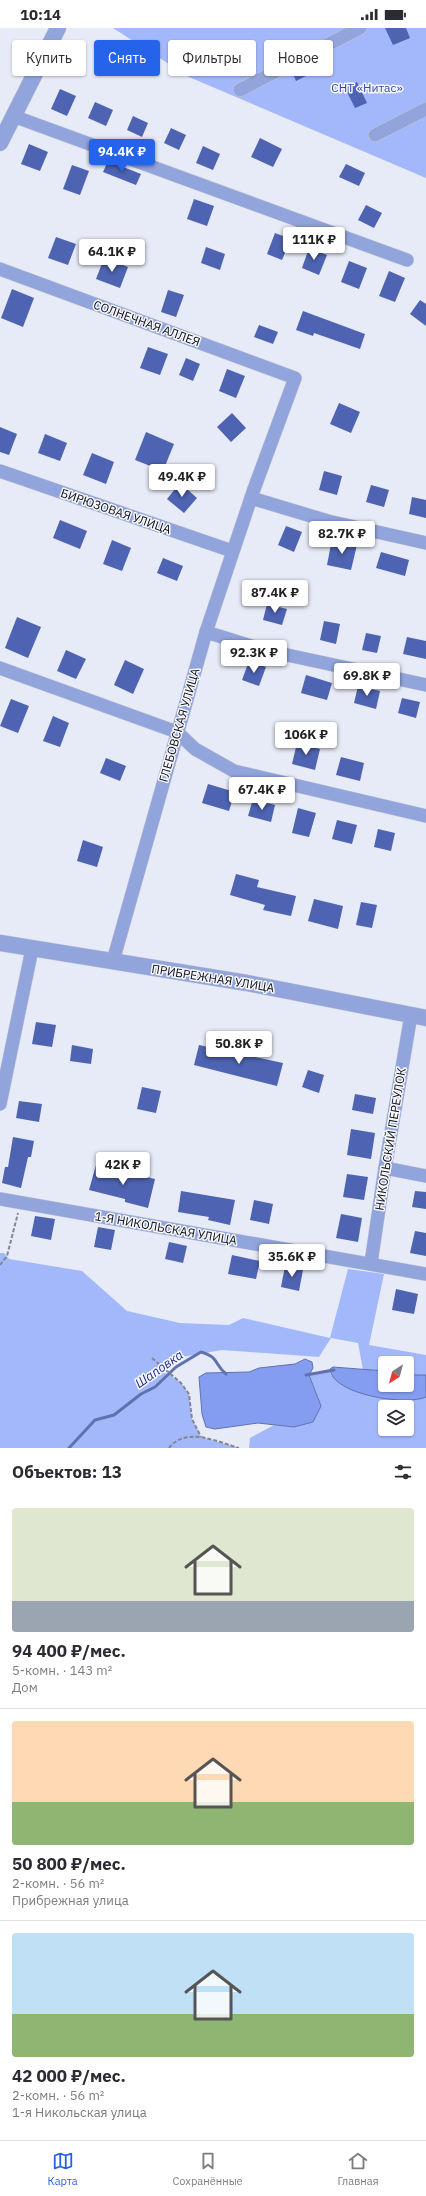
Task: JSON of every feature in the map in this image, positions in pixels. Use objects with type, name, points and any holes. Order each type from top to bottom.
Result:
[{"type":"street","points":[[0,143],[58,28]]},
{"type":"street","points":[[240,90],[360,28]]},
{"type":"street","points":[[374,135],[426,109]]},
{"type":"street","points":[[13,116],[407,260]]},
{"type":"street","name":"СОЛНЕЧНАЯ АЛЛЕЯ","points":[[0,269],[295,378]]},
{"type":"street","name":"ГЛЕБОВСКАЯ УЛИЦА","points":[[113,962],[176,732],[206,632],[232,551],[295,378]]},
{"type":"street","name":"БИРЮЗОВАЯ УЛИЦА","points":[[0,471],[232,551]]},
{"type":"street","points":[[251,498],[328,521],[426,543]]},
{"type":"street","points":[[206,632],[264,650],[426,685]]},
{"type":"street","points":[[0,668],[176,732],[195,749],[234,771],[426,816]]},
{"type":"street","name":"ПРИБРЕЖНАЯ УЛИЦА","points":[[0,943],[247,983],[419,1017]]},
{"type":"street","points":[[0,1104],[32,948]]},
{"type":"street","name":"НИКОЛЬСКИЙ ПЕРЕУЛОК","points":[[372,1263],[385,1168],[419,1017]]},
{"type":"street","points":[[385,1168],[426,1176]]},
{"type":"street","name":"1-Я НИКОЛЬСКАЯ УЛИЦА","points":[[0,1198],[372,1263],[426,1274]]},
{"type":"path","points":[[0,1266],[7,1256],[20,1202]]},
{"type":"path","points":[[152,1358],[181,1383],[189,1394],[192,1419],[201,1437]]},
{"type":"path","points":[[169,1448],[180,1438],[201,1437],[239,1448]]},
{"type":"green space","name":"СНТ «Нитас»","points":[[113,28],[426,28],[426,178],[187,76],[256,76],[256,40],[168,40],[168,63],[160,58],[160,40],[132,40]]},
{"type":"green space","points":[[0,1253],[4,1253],[9,1259],[82,1271],[127,1311],[180,1323],[229,1325],[243,1318],[330,1338],[348,1269],[384,1274],[369,1345],[426,1355],[426,1375],[414,1375],[414,1356],[378,1356],[378,1371],[363,1370],[358,1343],[331,1338],[319,1357],[222,1350],[176,1358],[161,1372],[169,1374],[181,1383],[189,1394],[192,1419],[201,1437],[239,1448],[0,1448]]},
{"type":"green space","points":[[330,1369],[330,1374],[342,1385],[378,1392],[423,1398],[426,1397],[426,1448],[249,1448],[250,1438],[274,1425],[294,1427],[313,1422],[321,1406],[309,1374]]},
{"type":"shaded area","points":[[305,1359],[312,1362],[313,1368],[309,1375],[321,1406],[313,1422],[294,1427],[258,1423],[215,1429],[206,1427],[202,1414],[199,1377],[206,1373],[249,1372],[259,1368],[295,1364]]},
{"type":"shaded area","points":[[333,1367],[378,1370],[378,1392],[414,1392],[414,1375],[426,1375],[426,1397],[403,1400],[388,1399],[356,1392],[343,1386],[334,1378],[330,1369]]},
{"type":"building","points":[[385,28],[406,28],[410,38],[393,45]]},
{"type":"building","points":[[294,76],[306,76],[296,81]]},
{"type":"building","points":[[357,82],[367,103],[355,108],[345,88]]},
{"type":"building","points":[[60,89],[76,96],[67,116],[51,109]]},
{"type":"building","points":[[95,102],[113,110],[106,126],[88,118]]},
{"type":"building","points":[[133,116],[148,123],[142,137],[127,130]]},
{"type":"building","points":[[171,128],[186,135],[179,150],[164,143]]},
{"type":"building","points":[[260,138],[282,149],[273,167],[251,157]]},
{"type":"building","points":[[29,144],[48,152],[40,171],[21,164]]},
{"type":"building","points":[[203,146],[220,154],[213,170],[196,163]]},
{"type":"building","points":[[108,161],[141,174],[136,185],[103,172]]},
{"type":"building","points":[[346,164],[365,173],[359,186],[339,177]]},
{"type":"building","points":[[72,165],[89,171],[80,195],[63,189]]},
{"type":"building","points":[[194,199],[214,206],[207,226],[187,219]]},
{"type":"building","points":[[366,205],[382,213],[374,228],[358,220]]},
{"type":"building","points":[[275,233],[291,239],[282,260],[267,254]]},
{"type":"building","points":[[56,237],[76,244],[68,265],[48,258]]},
{"type":"building","points":[[206,247],[225,254],[220,270],[201,263]]},
{"type":"building","points":[[309,248],[327,255],[319,275],[302,268]]},
{"type":"building","points":[[104,258],[128,267],[120,288],[96,279]]},
{"type":"building","points":[[349,261],[367,268],[359,289],[341,282]]},
{"type":"building","points":[[389,271],[405,278],[395,302],[379,296]]},
{"type":"building","points":[[12,289],[34,298],[23,327],[1,318]]},
{"type":"building","points":[[168,290],[184,295],[176,317],[161,312]]},
{"type":"building","points":[[420,300],[426,304],[426,326],[410,314]]},
{"type":"building","points":[[303,311],[365,334],[360,349],[314,333],[313,336],[296,330]]},
{"type":"building","points":[[259,325],[278,332],[273,344],[254,337]]},
{"type":"building","points":[[148,347],[168,354],[160,375],[140,368]]},
{"type":"building","points":[[186,358],[200,364],[193,381],[179,375]]},
{"type":"building","points":[[227,369],[245,376],[236,398],[219,391]]},
{"type":"building","points":[[339,403],[360,412],[351,433],[330,424]]},
{"type":"building","points":[[232,413],[246,428],[231,442],[217,427]]},
{"type":"building","points":[[0,427],[17,434],[9,455],[0,452]]},
{"type":"building","points":[[146,432],[174,444],[163,471],[135,460]]},
{"type":"building","points":[[45,434],[67,443],[60,461],[38,453]]},
{"type":"building","points":[[92,453],[114,462],[106,484],[83,475]]},
{"type":"building","points":[[324,471],[342,476],[337,495],[319,490]]},
{"type":"building","points":[[180,483],[197,498],[184,513],[167,499]]},
{"type":"building","points":[[371,485],[389,490],[384,507],[366,502]]},
{"type":"building","points":[[412,497],[426,500],[426,518],[409,514]]},
{"type":"building","points":[[60,520],[87,531],[80,549],[53,538]]},
{"type":"building","points":[[286,526],[302,532],[294,552],[278,545]]},
{"type":"building","points":[[332,539],[357,545],[351,570],[327,565]]},
{"type":"building","points":[[112,540],[131,548],[122,571],[103,564]]},
{"type":"building","points":[[381,552],[409,560],[405,576],[376,568]]},
{"type":"building","points":[[163,558],[183,566],[177,581],[157,573]]},
{"type":"building","points":[[267,604],[287,609],[282,625],[263,620]]},
{"type":"building","points":[[17,617],[41,627],[28,658],[5,648]]},
{"type":"building","points":[[324,621],[340,624],[336,644],[320,640]]},
{"type":"building","points":[[366,633],[381,636],[377,653],[362,650]]},
{"type":"building","points":[[407,637],[426,641],[426,659],[403,654]]},
{"type":"building","points":[[66,650],[86,659],[76,679],[57,671]]},
{"type":"building","points":[[125,660],[144,669],[133,694],[114,685]]},
{"type":"building","points":[[249,661],[266,667],[259,686],[242,680]]},
{"type":"building","points":[[306,675],[332,683],[327,700],[301,693]]},
{"type":"building","points":[[358,686],[380,691],[376,709],[354,703]]},
{"type":"building","points":[[402,698],[420,702],[416,718],[398,713]]},
{"type":"building","points":[[11,699],[29,706],[18,733],[0,726]]},
{"type":"building","points":[[53,716],[69,723],[60,747],[43,741]]},
{"type":"building","points":[[297,743],[320,749],[315,770],[292,764]]},
{"type":"building","points":[[341,757],[364,763],[360,781],[336,775]]},
{"type":"building","points":[[106,758],[126,766],[120,781],[100,773]]},
{"type":"building","points":[[208,784],[235,792],[229,811],[202,803]]},
{"type":"building","points":[[253,799],[275,805],[271,822],[248,816]]},
{"type":"building","points":[[298,808],[316,813],[309,837],[292,833]]},
{"type":"building","points":[[337,820],[357,825],[352,844],[332,839]]},
{"type":"building","points":[[378,829],[395,833],[391,851],[374,847]]},
{"type":"building","points":[[83,840],[103,847],[97,867],[77,861]]},
{"type":"building","points":[[236,874],[259,880],[257,887],[296,896],[291,916],[263,910],[265,905],[230,895]]},
{"type":"building","points":[[314,899],[343,906],[338,929],[308,921]]},
{"type":"building","points":[[361,902],[377,905],[372,928],[356,925]]},
{"type":"building","points":[[36,1022],[56,1025],[52,1047],[32,1044]]},
{"type":"building","points":[[72,1045],[93,1049],[91,1064],[70,1061]]},
{"type":"building","points":[[199,1045],[283,1063],[277,1086],[194,1065]]},
{"type":"building","points":[[308,1070],[324,1075],[319,1093],[302,1087]]},
{"type":"building","points":[[142,1087],[161,1091],[156,1113],[137,1109]]},
{"type":"building","points":[[355,1094],[376,1098],[373,1114],[352,1110]]},
{"type":"building","points":[[19,1101],[42,1104],[39,1122],[16,1118]]},
{"type":"building","points":[[351,1129],[375,1133],[371,1159],[347,1155]]},
{"type":"building","points":[[13,1137],[34,1141],[31,1157],[28,1157],[21,1188],[2,1183],[5,1167],[8,1167]]},
{"type":"building","points":[[96,1165],[155,1179],[148,1208],[125,1202],[125,1199],[89,1190]]},
{"type":"building","points":[[347,1174],[368,1177],[364,1200],[343,1197]]},
{"type":"building","points":[[181,1191],[235,1200],[230,1225],[208,1220],[209,1217],[178,1212]]},
{"type":"building","points":[[415,1191],[426,1192],[426,1209],[412,1207]]},
{"type":"building","points":[[254,1200],[273,1204],[269,1224],[250,1220]]},
{"type":"building","points":[[341,1214],[362,1218],[358,1242],[336,1238]]},
{"type":"building","points":[[35,1216],[55,1219],[51,1240],[31,1236]]},
{"type":"building","points":[[98,1227],[115,1230],[111,1250],[94,1247]]},
{"type":"building","points":[[415,1231],[426,1233],[426,1256],[410,1253]]},
{"type":"building","points":[[169,1242],[187,1246],[183,1263],[165,1259]]},
{"type":"building","points":[[232,1255],[260,1261],[256,1279],[228,1274]]},
{"type":"building","points":[[285,1266],[303,1270],[299,1291],[281,1287]]},
{"type":"building","points":[[396,1289],[418,1294],[414,1314],[392,1310]]},
{"type":"waterway","name":"Шаповка","points":[[69,1448],[95,1420],[114,1415],[141,1394],[155,1387],[176,1367],[201,1352],[211,1356],[226,1374]]},
{"type":"waterway","name":"Шаповка","points":[[306,1375],[334,1370]]}]
